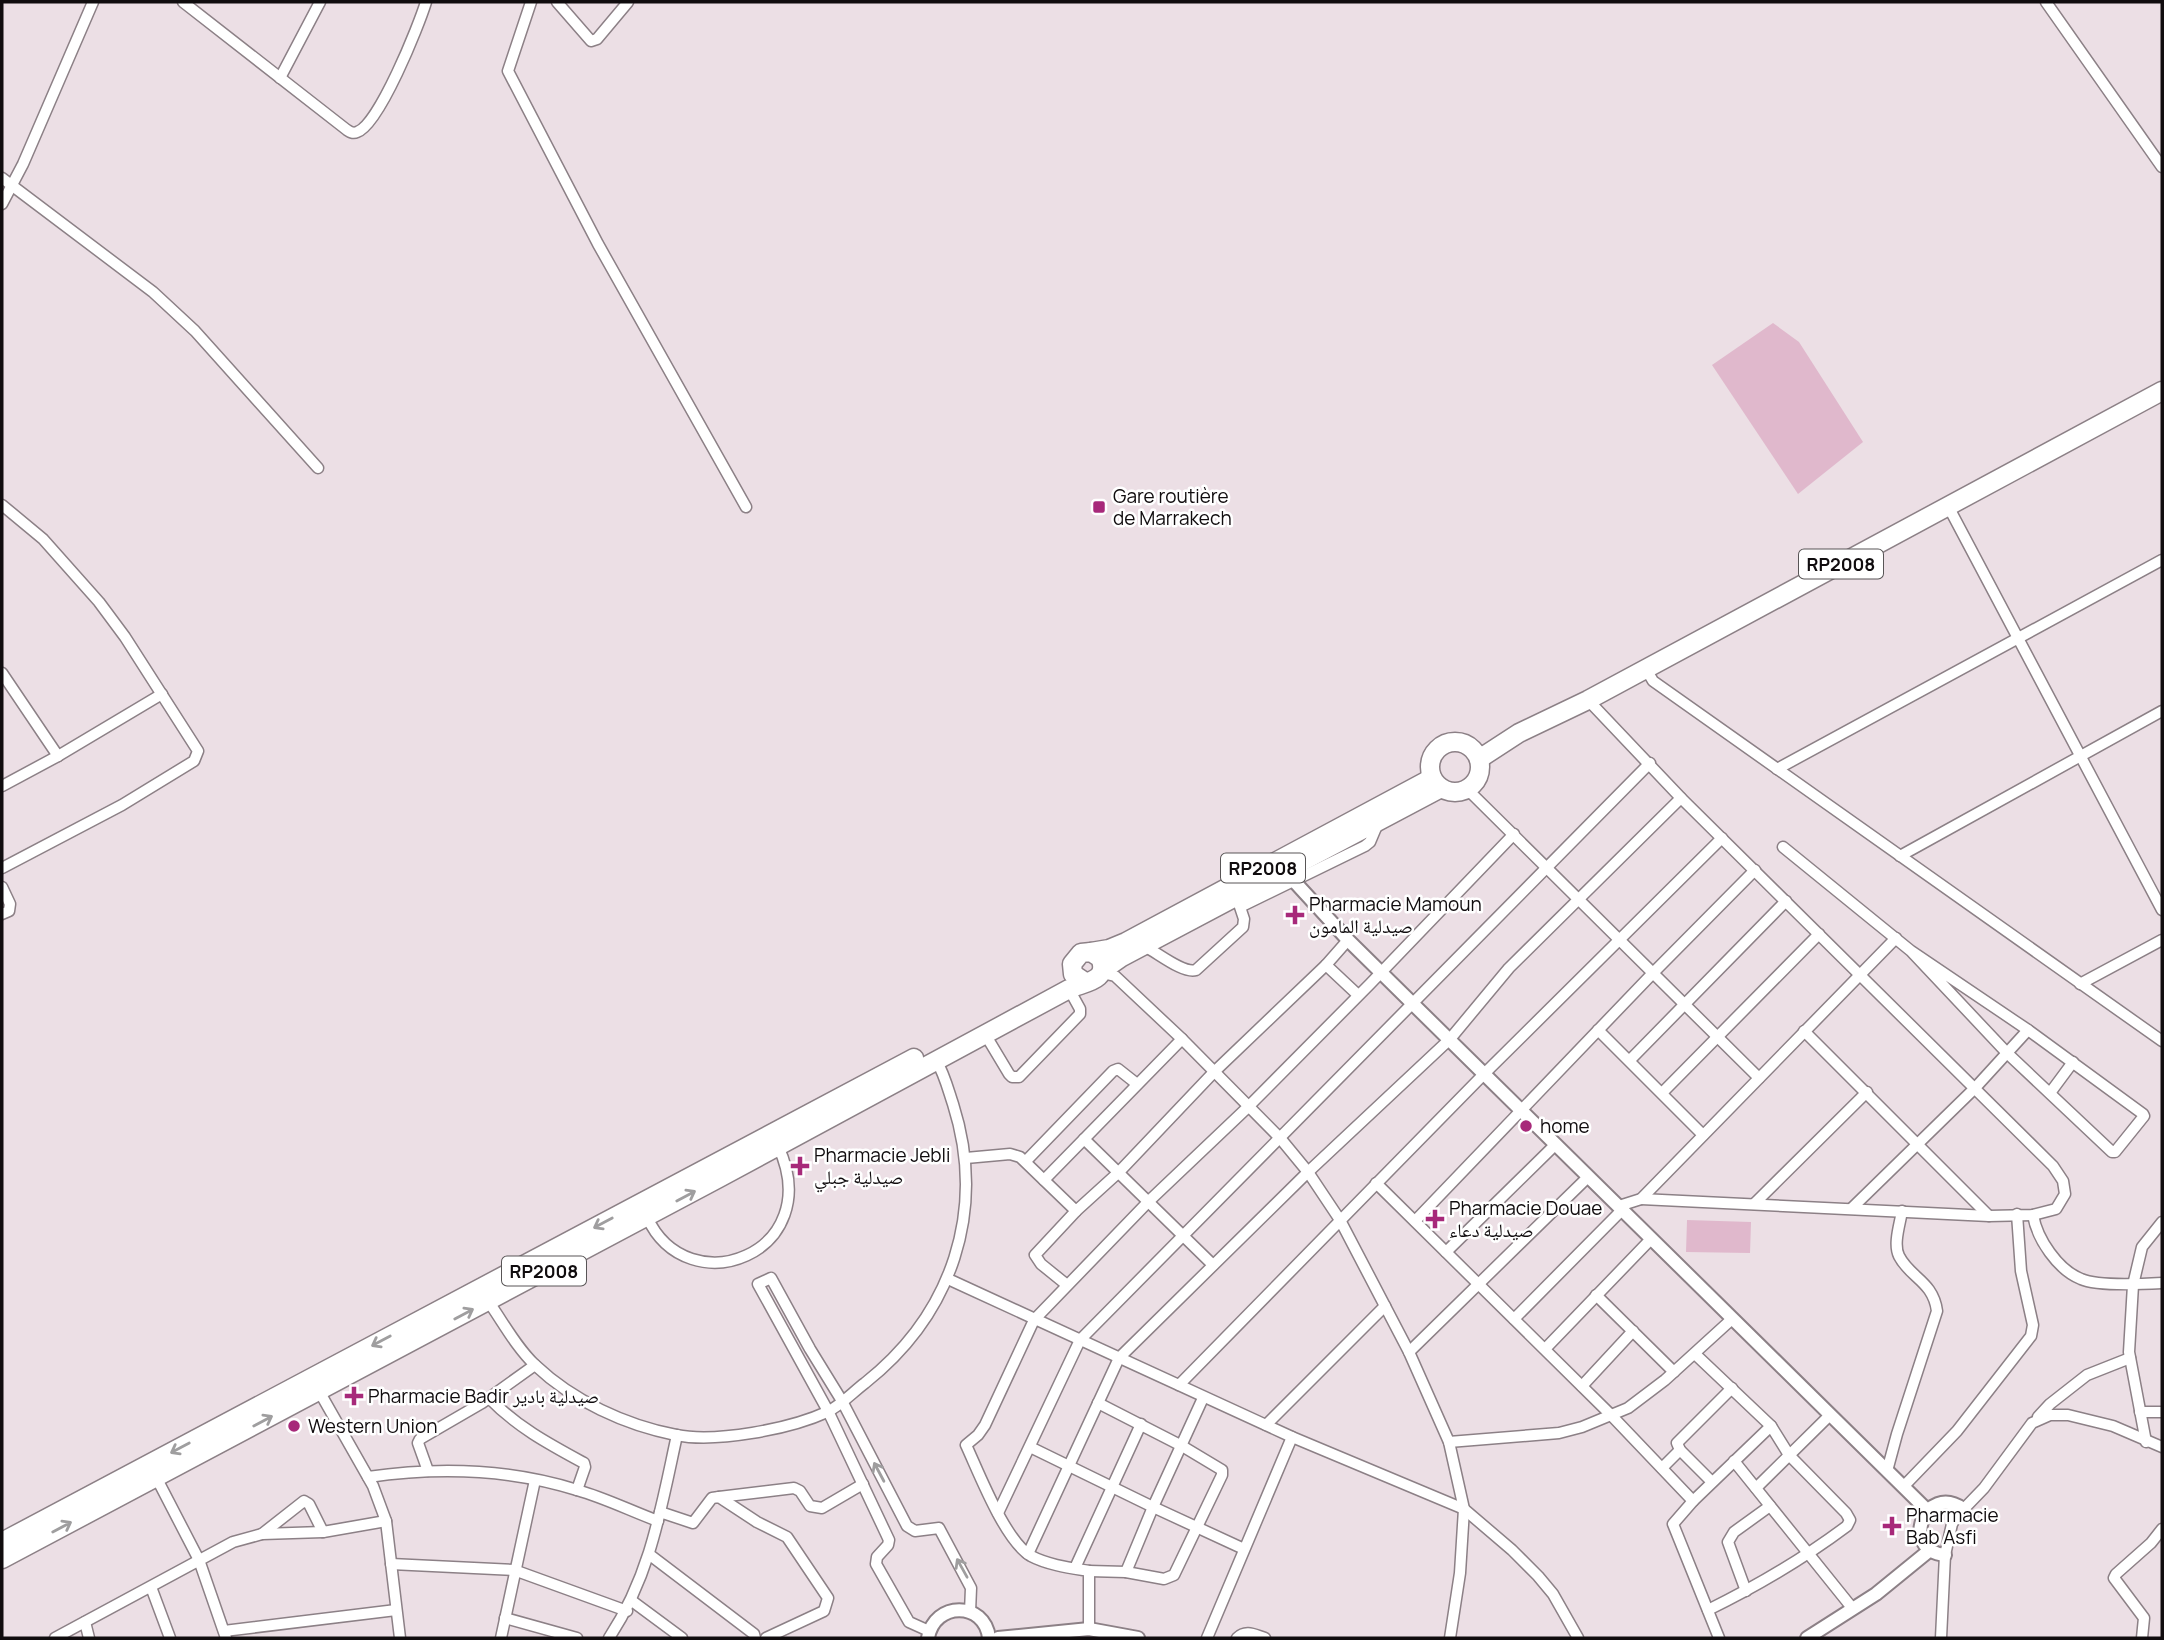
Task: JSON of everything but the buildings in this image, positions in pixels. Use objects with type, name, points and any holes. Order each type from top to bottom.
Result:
[{"type":"highway","name":"RP2008","points":[[1467,789],[1454,792],[1437,783],[1430,765],[1439,748],[1445,744],[1458,742],[1475,753],[1519,733],[1646,669],[2162,391]]},
{"type":"highway","points":[[1467,789],[1479,774],[1475,753]]},
{"type":"highway","name":"RP2008","points":[[2,1542],[1062,979],[1094,981],[1102,972],[1144,946],[1291,875],[1437,783]]},
{"type":"highway","name":"RP2008","points":[[1075,980],[1077,956],[1126,942],[1437,783]]},
{"type":"highway","points":[[1091,952],[1100,958],[1102,972]]},
{"type":"highway","name":"RP2008","points":[[2,1559],[647,1217],[985,1034],[1075,980]]},
{"type":"street","points":[[2,204],[93,2]]},
{"type":"street","points":[[183,2],[346,130],[359,131],[377,112],[398,71],[426,2]]},
{"type":"street","points":[[199,13],[204,2]]},
{"type":"street","points":[[280,78],[320,2]]},
{"type":"street","points":[[531,2],[508,71],[598,244],[746,507]]},
{"type":"street","points":[[557,2],[592,41],[597,39],[628,2]]},
{"type":"street","points":[[2046,2],[2162,167]]},
{"type":"street","points":[[2,178],[153,292],[195,331],[317,468]]},
{"type":"street","points":[[2,505],[43,539],[91,592],[125,638],[197,748],[194,761],[122,805],[2,868]]},
{"type":"street","points":[[1948,506],[2162,911]]},
{"type":"street","points":[[1777,769],[2162,560]]},
{"type":"street","points":[[1646,669],[1653,681],[2162,1041]]},
{"type":"street","points":[[2,673],[58,756]]},
{"type":"street","points":[[2,786],[162,694]]},
{"type":"street","points":[[1588,699],[1681,798],[2053,1166],[2063,1181],[2066,1194],[2056,1209],[2033,1216],[1641,1199]]},
{"type":"street","points":[[1900,856],[2162,712]]},
{"type":"street","points":[[998,1513],[1080,1340],[1650,763]]},
{"type":"street","points":[[1467,789],[1759,1078]]},
{"type":"street","points":[[1028,1554],[1119,1358],[1308,1172],[1450,1039],[1509,968],[1681,798]]},
{"type":"street","points":[[1098,1403],[1182,1446],[1222,1470],[1179,1567],[1170,1578],[1126,1572],[1089,1571],[1028,1554],[1017,1544],[998,1513],[966,1445],[978,1436],[985,1425],[1034,1320],[1149,1201],[1248,1107],[1514,834]]},
{"type":"street","points":[[1179,1385],[1484,1074],[1722,838]]},
{"type":"street","points":[[1783,847],[1911,951],[2007,1054],[2113,1153],[2143,1114],[2028,1030],[1911,951]]},
{"type":"street","points":[[1415,1222],[1755,870]]},
{"type":"street","points":[[1144,946],[1192,972],[1243,927],[1244,919],[1240,907],[1291,875],[1348,940],[1928,1511]]},
{"type":"street","points":[[2,887],[10,904],[9,911],[2,914]]},
{"type":"street","points":[[1630,1060],[1786,901]]},
{"type":"street","points":[[1662,1093],[1819,934]]},
{"type":"street","points":[[1514,1319],[1620,1208],[1641,1199],[1896,938]]},
{"type":"street","points":[[1067,1285],[1041,1264],[1035,1255],[1348,940]]},
{"type":"street","points":[[2080,984],[2162,940]]},
{"type":"street","points":[[1326,965],[1358,995]]},
{"type":"street","points":[[1102,972],[1115,976],[1182,1039],[1280,1138],[1308,1172],[1340,1220],[1409,1352],[1450,1442],[1464,1508],[1460,1573],[1450,1638]]},
{"type":"street","points":[[985,1034],[1009,1074],[1019,1077],[1080,1014],[1075,980]]},
{"type":"street","points":[[1598,1030],[1703,1135]]},
{"type":"street","points":[[1852,1208],[1975,1088],[2028,1030]]},
{"type":"street","points":[[1804,1031],[1989,1216]]},
{"type":"street","points":[[1044,1180],[1182,1039]]},
{"type":"street","points":[[488,1301],[535,1365],[564,1388],[614,1416],[677,1435],[747,1434],[828,1412],[883,1369],[920,1326],[948,1279],[963,1228],[966,1158],[958,1120],[936,1059]]},
{"type":"street","points":[[2050,1093],[2073,1062]]},
{"type":"street","points":[[1026,1161],[1113,1071],[1118,1069],[1137,1084]]},
{"type":"street","points":[[1754,1204],[1867,1092]]},
{"type":"street","points":[[1084,1139],[1213,1265]]},
{"type":"street","points":[[1446,1252],[1556,1144]]},
{"type":"street","points":[[647,1217],[663,1240],[693,1259],[728,1261],[751,1253],[777,1230],[787,1210],[789,1175],[778,1146]]},
{"type":"street","points":[[966,1158],[1010,1154],[1026,1161],[1076,1211]]},
{"type":"street","points":[[1409,1352],[1588,1177]]},
{"type":"street","points":[[1376,1183],[1611,1415],[1693,1501]]},
{"type":"street","points":[[1887,1471],[1937,1311],[1931,1292],[1898,1254],[1902,1212]]},
{"type":"street","points":[[1903,1487],[1957,1431],[2031,1336],[2033,1325],[2021,1271],[2018,1214]]},
{"type":"street","points":[[2033,1216],[2043,1244],[2075,1276],[2091,1282],[2162,1283]]},
{"type":"street","points":[[2146,1442],[2130,1358],[2133,1284],[2142,1247],[2162,1224]]},
{"type":"street","points":[[1545,1349],[1651,1239]]},
{"type":"street","points":[[970,1612],[972,1593],[968,1578],[939,1528],[909,1530],[842,1401],[771,1278],[758,1284],[828,1412],[890,1542],[877,1557],[876,1564],[909,1622],[928,1634],[941,1615],[960,1609],[970,1612],[984,1623],[989,1638]]},
{"type":"street","points":[[948,1279],[1203,1398],[1464,1508],[1538,1576],[1553,1594],[1578,1638]]},
{"type":"street","points":[[1596,1295],[1674,1372]]},
{"type":"street","points":[[1266,1425],[1385,1307]]},
{"type":"street","points":[[1450,1442],[1549,1435],[1582,1427],[1628,1408],[1674,1372],[1732,1319]]},
{"type":"street","points":[[1582,1386],[1633,1331]]},
{"type":"street","points":[[1695,1354],[1771,1426],[1789,1455],[1850,1520],[1847,1526],[1810,1554],[1708,1610]]},
{"type":"street","points":[[1941,1638],[1945,1555],[1952,1524],[2050,1404],[2087,1375],[2130,1358]]},
{"type":"street","points":[[428,1471],[419,1448],[420,1439],[489,1398],[535,1365]]},
{"type":"street","points":[[1712,1482],[1680,1450],[1678,1441],[1732,1388]]},
{"type":"street","points":[[319,1391],[368,1477],[386,1521],[400,1638]]},
{"type":"street","points":[[489,1398],[510,1420],[584,1463],[577,1490]]},
{"type":"street","points":[[1126,1572],[1203,1398]]},
{"type":"street","points":[[2140,1412],[2162,1412]]},
{"type":"street","points":[[2032,1423],[2050,1415],[2068,1415],[2113,1426],[2162,1447]]},
{"type":"street","points":[[1756,1488],[1830,1416]]},
{"type":"street","points":[[1075,1568],[1141,1424]]},
{"type":"street","points":[[1719,1638],[1673,1524],[1712,1482],[1771,1426]]},
{"type":"street","points":[[609,1638],[629,1606],[650,1555],[677,1435]]},
{"type":"street","points":[[1207,1638],[1292,1437]]},
{"type":"street","points":[[1030,1447],[1244,1549]]},
{"type":"street","points":[[1662,1468],[1680,1450]]},
{"type":"street","points":[[1734,1461],[1853,1609]]},
{"type":"street","points":[[368,1477],[428,1471],[494,1474],[577,1490],[659,1517],[693,1523],[712,1499],[719,1497],[794,1488],[800,1491],[810,1506],[822,1508],[863,1483]]},
{"type":"street","points":[[156,1477],[199,1560],[225,1635],[397,1610]]},
{"type":"street","points":[[501,1638],[535,1480]]},
{"type":"street","points":[[719,1497],[757,1522],[787,1537],[828,1598],[824,1611],[766,1638]]},
{"type":"street","points":[[262,1534],[304,1502],[309,1504],[323,1532]]},
{"type":"street","points":[[1945,1555],[1930,1550],[1921,1536],[1920,1527],[1928,1511],[1942,1503],[1951,1503],[1963,1509]]},
{"type":"street","points":[[1746,1591],[1728,1542],[1734,1532],[1770,1506]]},
{"type":"street","points":[[55,1638],[233,1542],[262,1534],[323,1532],[386,1521]]},
{"type":"street","points":[[2143,1638],[2144,1618],[2114,1577],[2161,1538]]},
{"type":"street","points":[[1807,1638],[1904,1573],[1930,1550]]},
{"type":"street","points":[[650,1555],[754,1634],[755,1638]]},
{"type":"street","points":[[391,1564],[514,1570],[629,1606],[681,1638]]},
{"type":"street","points":[[1089,1571],[1089,1629]]},
{"type":"street","points":[[151,1587],[170,1638]]},
{"type":"street","points":[[505,1618],[578,1638]]},
{"type":"street","points":[[85,1622],[89,1638]]},
{"type":"street","points":[[998,1638],[1089,1629],[1138,1638]]},
{"type":"street","points":[[1237,1638],[1248,1633],[1265,1638]]},
{"type":"shaded area","points":[[1773,323],[1799,342],[1863,442],[1798,494],[1712,365]]},
{"type":"shaded area","points":[[1687,1220],[1751,1222],[1750,1253],[1686,1252]]},
{"type":"place","name":"Gare routière de Marrakech","points":[[1099,507]]},
{"type":"place","name":"Pharmacie Mamoun صيدلية المامون","points":[[1295,915]]},
{"type":"place","name":"home","points":[[1526,1126]]},
{"type":"place","name":"Pharmacie Jebli صيدلية جبلي","points":[[800,1166]]},
{"type":"place","name":"Pharmacie Douae صيدلية دعاء","points":[[1435,1219]]},
{"type":"place","name":"Pharmacie Badir صيدلية بادير","points":[[354,1396]]},
{"type":"place","name":"Western Union","points":[[294,1426]]},
{"type":"place","name":"Pharmacie Bab Asfi","points":[[1892,1526]]}]
